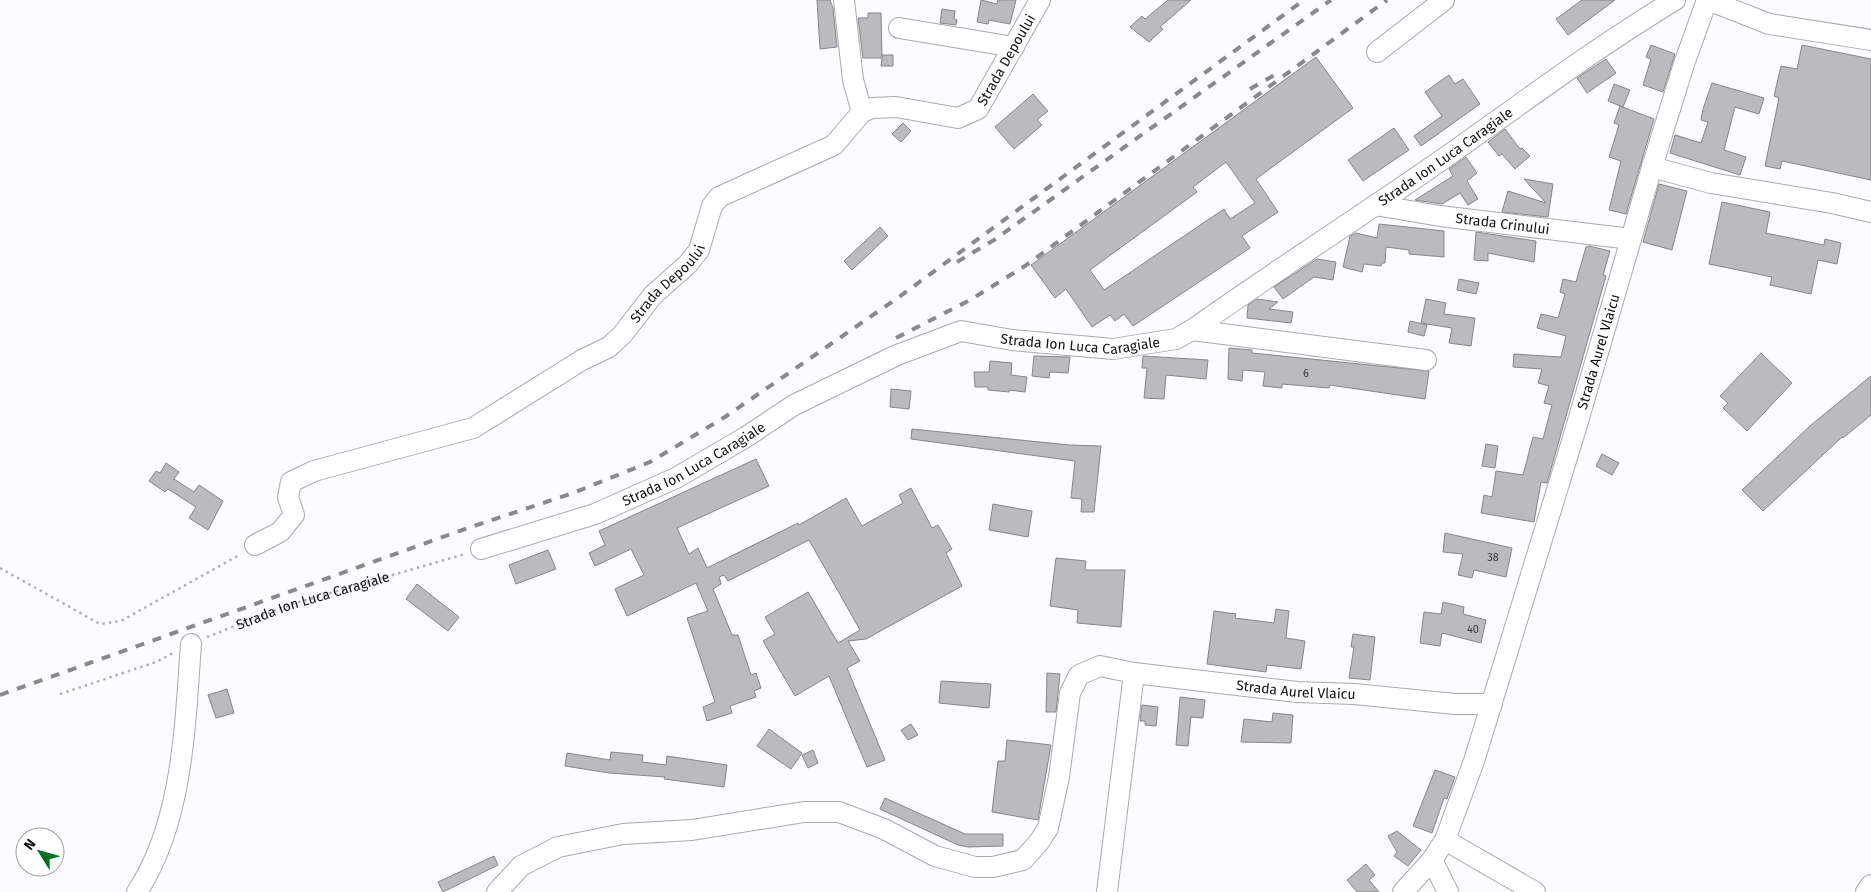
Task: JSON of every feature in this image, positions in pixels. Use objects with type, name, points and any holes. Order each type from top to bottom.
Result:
[{"type":"street","points":[[844,0],[853,80],[862,112]]},
{"type":"street","name":"Strada Depoului","points":[[255,545],[280,532],[294,515],[288,497],[291,482],[314,471],[473,428],[582,360],[609,346],[622,335],[654,295],[688,264],[699,250],[712,206],[719,197],[834,145],[862,112],[872,108],[896,108],[958,118],[968,115],[981,105],[1040,0]]},
{"type":"street","points":[[1377,52],[1444,0]]},
{"type":"street","name":"Strada Ion Luca Caragiale","points":[[481,549],[595,514],[676,478],[746,437],[794,405],[897,355],[961,330],[1012,340],[1113,349],[1176,339],[1375,205],[1636,24],[1675,0]]},
{"type":"street","points":[[1708,0],[1769,24],[1871,40]]},
{"type":"street","name":"Strada Aurel Vlaicu","points":[[1403,892],[1432,860],[1445,840],[1474,761],[1652,167],[1684,64],[1708,0]]},
{"type":"street","points":[[899,28],[1014,47]]},
{"type":"street","points":[[1652,167],[1711,183],[1832,203],[1871,212]]},
{"type":"street","name":"Strada Crinului","points":[[1375,205],[1440,216],[1631,239]]},
{"type":"street","points":[[1192,330],[1426,360]]},
{"type":"street","points":[[137,892],[146,879],[167,830],[178,775],[191,644]]},
{"type":"street","name":"Strada Aurel Vlaicu","points":[[497,892],[521,866],[558,847],[623,834],[692,830],[804,812],[839,812],[884,829],[935,856],[975,867],[994,867],[1023,860],[1039,842],[1048,828],[1059,777],[1070,693],[1079,675],[1100,666],[1134,673],[1298,692],[1379,696],[1455,704],[1492,704]]},
{"type":"street","points":[[1107,892],[1134,673]]},
{"type":"street","points":[[1445,840],[1535,892]]},
{"type":"street","points":[[1432,860],[1448,892]]},
{"type":"street","points":[[1866,892],[1871,885]]},
{"type":"path","points":[[0,568],[100,624],[121,621],[255,545]]},
{"type":"path","name":"Strada Ion Luca Caragiale","points":[[60,694],[156,662],[191,644],[289,605],[481,549]]},
{"type":"building","points":[[817,0],[830,0],[833,8],[837,47],[820,49]]},
{"type":"building","points":[[981,0],[997,4],[998,0],[1016,0],[1010,24],[989,20],[988,24],[977,22]]},
{"type":"building","points":[[1168,0],[1191,0],[1160,27],[1163,29],[1149,42],[1130,27],[1142,16],[1145,19]]},
{"type":"building","points":[[1582,0],[1615,0],[1568,35],[1556,19]]},
{"type":"building","points":[[942,9],[955,11],[954,19],[957,20],[956,25],[940,23]]},
{"type":"building","points":[[868,13],[881,13],[882,57],[882,55],[893,55],[893,66],[881,66],[882,58],[863,58],[858,18],[868,18]]},
{"type":"building","points":[[1651,45],[1675,54],[1663,92],[1643,85],[1651,59],[1646,57]]},
{"type":"building","points":[[1802,45],[1871,59],[1871,180],[1782,161],[1780,169],[1765,166],[1779,98],[1774,96],[1781,66],[1797,69]]},
{"type":"building","points":[[1316,57],[1353,108],[1256,179],[1278,212],[1242,236],[1250,248],[1133,326],[1124,314],[1115,321],[1110,315],[1092,327],[1066,289],[1055,298],[1031,265]],"holes":[[[1226,162],[1255,203],[1230,219],[1224,209],[1104,290],[1090,270],[1197,192],[1193,187]]]},
{"type":"building","points":[[1606,59],[1616,73],[1587,93],[1577,78]]},
{"type":"building","points":[[1449,75],[1455,84],[1463,79],[1480,104],[1421,146],[1414,136],[1442,116],[1425,92]]},
{"type":"building","points":[[1712,83],[1764,98],[1759,114],[1735,107],[1724,150],[1746,157],[1740,175],[1670,153],[1675,135],[1701,143],[1708,122],[1701,120],[1703,109]]},
{"type":"building","points":[[1614,84],[1630,90],[1623,107],[1608,101]]},
{"type":"building","points":[[1033,94],[1048,111],[1037,120],[1042,125],[1014,149],[995,127]]},
{"type":"building","points":[[1620,106],[1654,119],[1626,214],[1609,210],[1621,161],[1609,157],[1619,125],[1614,123]]},
{"type":"building","points":[[903,123],[911,131],[901,142],[892,134]]},
{"type":"building","points":[[1394,128],[1409,150],[1363,181],[1348,160]]},
{"type":"building","points":[[1505,129],[1520,149],[1522,148],[1530,156],[1515,169],[1502,154],[1499,156],[1488,142]]},
{"type":"building","points":[[1466,157],[1477,173],[1467,181],[1478,199],[1468,205],[1460,193],[1442,204],[1415,200],[1453,176],[1449,169]]},
{"type":"building","points":[[1524,179],[1553,184],[1548,217],[1502,212],[1508,191],[1546,203]]},
{"type":"building","points":[[1659,184],[1687,191],[1672,250],[1643,242]]},
{"type":"building","points":[[1722,202],[1770,212],[1766,233],[1824,245],[1825,239],[1841,243],[1837,264],[1818,260],[1811,294],[1770,285],[1772,277],[1709,264]]},
{"type":"building","points":[[1379,224],[1444,231],[1444,257],[1409,254],[1409,250],[1386,247],[1385,263],[1382,263],[1381,266],[1364,264],[1362,272],[1343,267],[1350,236],[1356,233],[1377,238]]},
{"type":"building","points":[[880,227],[888,236],[852,270],[844,261]]},
{"type":"building","points":[[1476,232],[1536,241],[1534,262],[1488,253],[1488,261],[1474,260]]},
{"type":"building","points":[[1586,247],[1610,251],[1603,275],[1606,276],[1547,483],[1541,482],[1534,522],[1481,513],[1484,495],[1492,497],[1496,471],[1523,475],[1533,437],[1543,439],[1552,405],[1544,403],[1549,386],[1538,383],[1542,369],[1513,367],[1514,354],[1561,357],[1566,336],[1537,328],[1541,314],[1558,318],[1565,294],[1560,292],[1563,279],[1576,282]]},
{"type":"building","points":[[1317,259],[1336,262],[1333,280],[1314,277],[1283,299],[1274,287]]},
{"type":"building","points":[[1459,279],[1479,283],[1476,294],[1457,290]]},
{"type":"building","points":[[1257,299],[1278,302],[1269,309],[1293,312],[1291,323],[1247,318],[1248,305]]},
{"type":"building","points":[[1426,299],[1446,303],[1444,314],[1475,318],[1471,346],[1449,343],[1452,328],[1421,323]]},
{"type":"building","points":[[1410,321],[1427,325],[1424,336],[1408,332]]},
{"type":"building","points":[[1229,348],[1252,350],[1252,353],[1429,371],[1425,399],[1330,385],[1329,388],[1282,384],[1282,388],[1263,386],[1265,372],[1243,370],[1242,381],[1228,379]]},
{"type":"building","points":[[1761,353],[1792,383],[1747,431],[1723,408],[1728,403],[1720,396]]},
{"type":"building","points":[[1034,356],[1070,357],[1068,373],[1050,372],[1049,378],[1032,376]]},
{"type":"building","points":[[1143,356],[1208,360],[1206,379],[1166,375],[1164,399],[1144,398],[1147,368],[1142,368]]},
{"type":"building","points":[[990,361],[1012,363],[1011,375],[1027,377],[1025,392],[988,390],[988,387],[975,387],[974,372],[989,372]]},
{"type":"building","points":[[1871,376],[1871,415],[1842,437],[1763,511],[1742,490],[1811,425]]},
{"type":"building","points":[[891,389],[911,391],[909,409],[890,407]]},
{"type":"building","points":[[912,429],[1069,445],[1101,446],[1094,512],[1081,512],[1082,499],[1071,498],[1075,461],[911,439]]},
{"type":"building","points":[[1486,444],[1498,446],[1495,468],[1482,466]]},
{"type":"building","points":[[1602,454],[1619,463],[1612,475],[1596,466]]},
{"type":"building","points":[[756,459],[769,486],[677,528],[689,554],[698,548],[707,568],[798,523],[799,525],[846,498],[862,526],[903,503],[899,495],[911,488],[932,528],[938,525],[952,549],[946,553],[962,586],[866,639],[848,641],[860,661],[847,668],[885,760],[867,767],[829,676],[795,696],[763,641],[775,634],[765,617],[808,592],[838,643],[860,630],[809,540],[728,581],[724,575],[719,577],[721,584],[713,589],[732,635],[738,635],[751,675],[756,673],[761,688],[754,691],[756,697],[730,706],[732,713],[707,721],[703,707],[715,702],[687,618],[708,611],[696,583],[627,616],[615,589],[644,575],[631,549],[595,566],[589,553],[605,545],[599,531]]},
{"type":"building","points":[[166,463],[179,472],[174,479],[194,492],[199,485],[223,501],[208,530],[189,518],[196,507],[168,489],[165,492],[149,481],[156,471],[160,473]]},
{"type":"building","points":[[993,504],[1032,511],[1028,537],[989,530]]},
{"type":"building","points":[[1445,533],[1512,548],[1506,577],[1474,570],[1472,578],[1458,575],[1463,554],[1443,552]]},
{"type":"building","points":[[548,550],[556,569],[516,584],[509,565]]},
{"type":"building","points":[[1056,558],[1086,561],[1085,570],[1125,570],[1121,627],[1077,623],[1078,610],[1050,606]]},
{"type":"building","points":[[417,584],[459,617],[448,631],[406,599]]},
{"type":"building","points":[[1443,602],[1464,607],[1463,614],[1486,620],[1481,643],[1442,633],[1440,646],[1420,643],[1424,612],[1441,614]]},
{"type":"building","points":[[1276,609],[1289,611],[1286,638],[1305,641],[1301,669],[1267,665],[1266,672],[1207,664],[1214,611],[1236,614],[1235,618],[1274,623]]},
{"type":"building","points":[[1353,634],[1375,637],[1370,680],[1349,678],[1354,647],[1351,647]]},
{"type":"building","points":[[1047,673],[1060,674],[1056,712],[1046,712]]},
{"type":"building","points":[[941,681],[991,684],[989,708],[939,703]]},
{"type":"building","points":[[227,689],[234,713],[216,718],[208,695]]},
{"type":"building","points":[[1180,697],[1205,700],[1203,718],[1191,717],[1188,746],[1176,745]]},
{"type":"building","points":[[1142,705],[1158,707],[1156,726],[1145,725],[1145,721],[1140,721]]},
{"type":"building","points":[[1273,713],[1293,715],[1291,743],[1241,742],[1244,719],[1272,722]]},
{"type":"building","points":[[911,724],[918,735],[908,740],[901,730]]},
{"type":"building","points":[[769,729],[802,753],[791,769],[757,746]]},
{"type":"building","points":[[1007,740],[1051,745],[1038,820],[992,812],[998,761],[1005,761]]},
{"type":"building","points":[[813,750],[818,763],[808,768],[802,755]]},
{"type":"building","points":[[611,752],[643,755],[642,762],[666,765],[667,756],[727,765],[724,787],[664,779],[665,777],[609,773],[565,766],[567,753],[610,760]]},
{"type":"building","points":[[1435,770],[1455,777],[1447,799],[1444,798],[1432,833],[1413,826]]},
{"type":"building","points":[[885,798],[965,834],[1003,834],[1003,846],[968,847],[958,845],[880,809]]},
{"type":"building","points":[[1397,831],[1421,850],[1408,866],[1394,856],[1397,852],[1388,836]]},
{"type":"building","points":[[494,856],[498,865],[443,892],[438,882]]},
{"type":"building","points":[[1366,864],[1375,875],[1369,880],[1379,892],[1357,892],[1347,880]]},
{"type":"railway","points":[[0,695],[468,528],[573,493],[650,462],[725,417],[899,297],[1304,0]]},
{"type":"railway","points":[[957,262],[994,240],[1331,0]]},
{"type":"railway","points":[[896,338],[970,300],[1025,266],[1387,0]]},
{"type":"railway","points":[[1250,89],[1278,73]]}]
